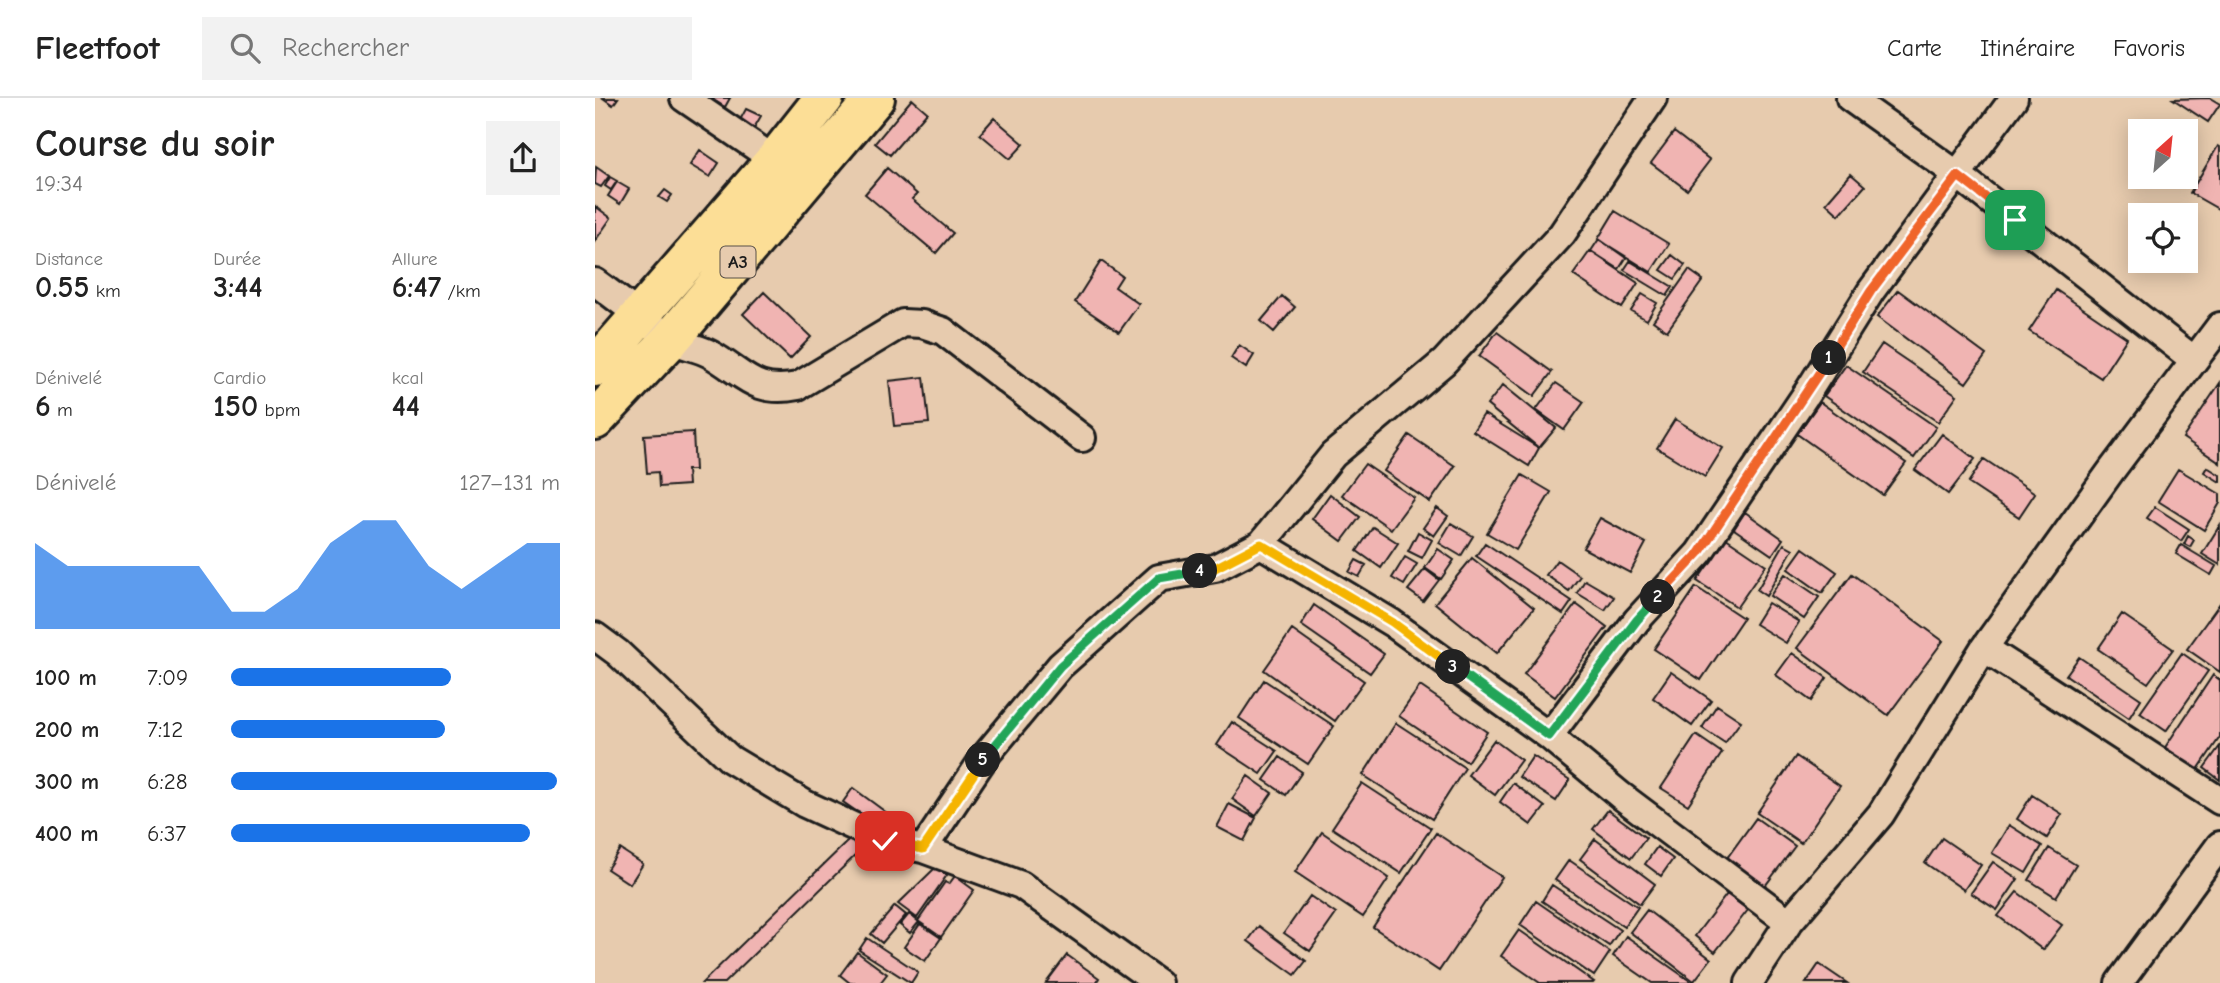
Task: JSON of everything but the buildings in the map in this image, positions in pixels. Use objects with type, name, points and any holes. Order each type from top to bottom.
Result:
[{"type":"highway","name":"A3","points":[[595,367],[775,160],[824,98]]},
{"type":"highway","name":"A3","points":[[595,420],[671,339],[875,98]]},
{"type":"street","points":[[684,98],[775,160]]},
{"type":"street","points":[[923,849],[986,755],[1070,657],[1159,578],[1215,568],[1261,544],[1333,455],[1444,362],[1562,234],[1653,98]]},
{"type":"street","points":[[1850,98],[1958,176],[2194,360]]},
{"type":"street","points":[[1549,736],[1637,620],[1699,553],[1809,390],[1871,291],[2014,98]]},
{"type":"street","points":[[595,282],[671,339],[710,354],[761,387],[780,390],[798,386],[904,323],[922,324],[943,331],[1082,438]]},
{"type":"street","points":[[1749,983],[1789,922],[1881,814],[1984,648],[2111,471],[2220,326]]},
{"type":"street","points":[[1261,544],[1392,622],[1549,736],[1620,795],[1789,922]]},
{"type":"street","points":[[595,636],[618,653],[730,759],[805,804],[885,841],[923,849],[1021,885],[1157,983]]},
{"type":"street","points":[[1984,648],[2220,801]]},
{"type":"street","points":[[2119,983],[2220,845]]},
{"type":"route","points":[[885,841],[923,849],[986,755],[1060,666],[1159,578],[1215,568],[1261,544],[1392,622],[1549,736],[1637,620],[1699,553],[1809,390],[1871,291],[1958,176],[2015,220]]}]
